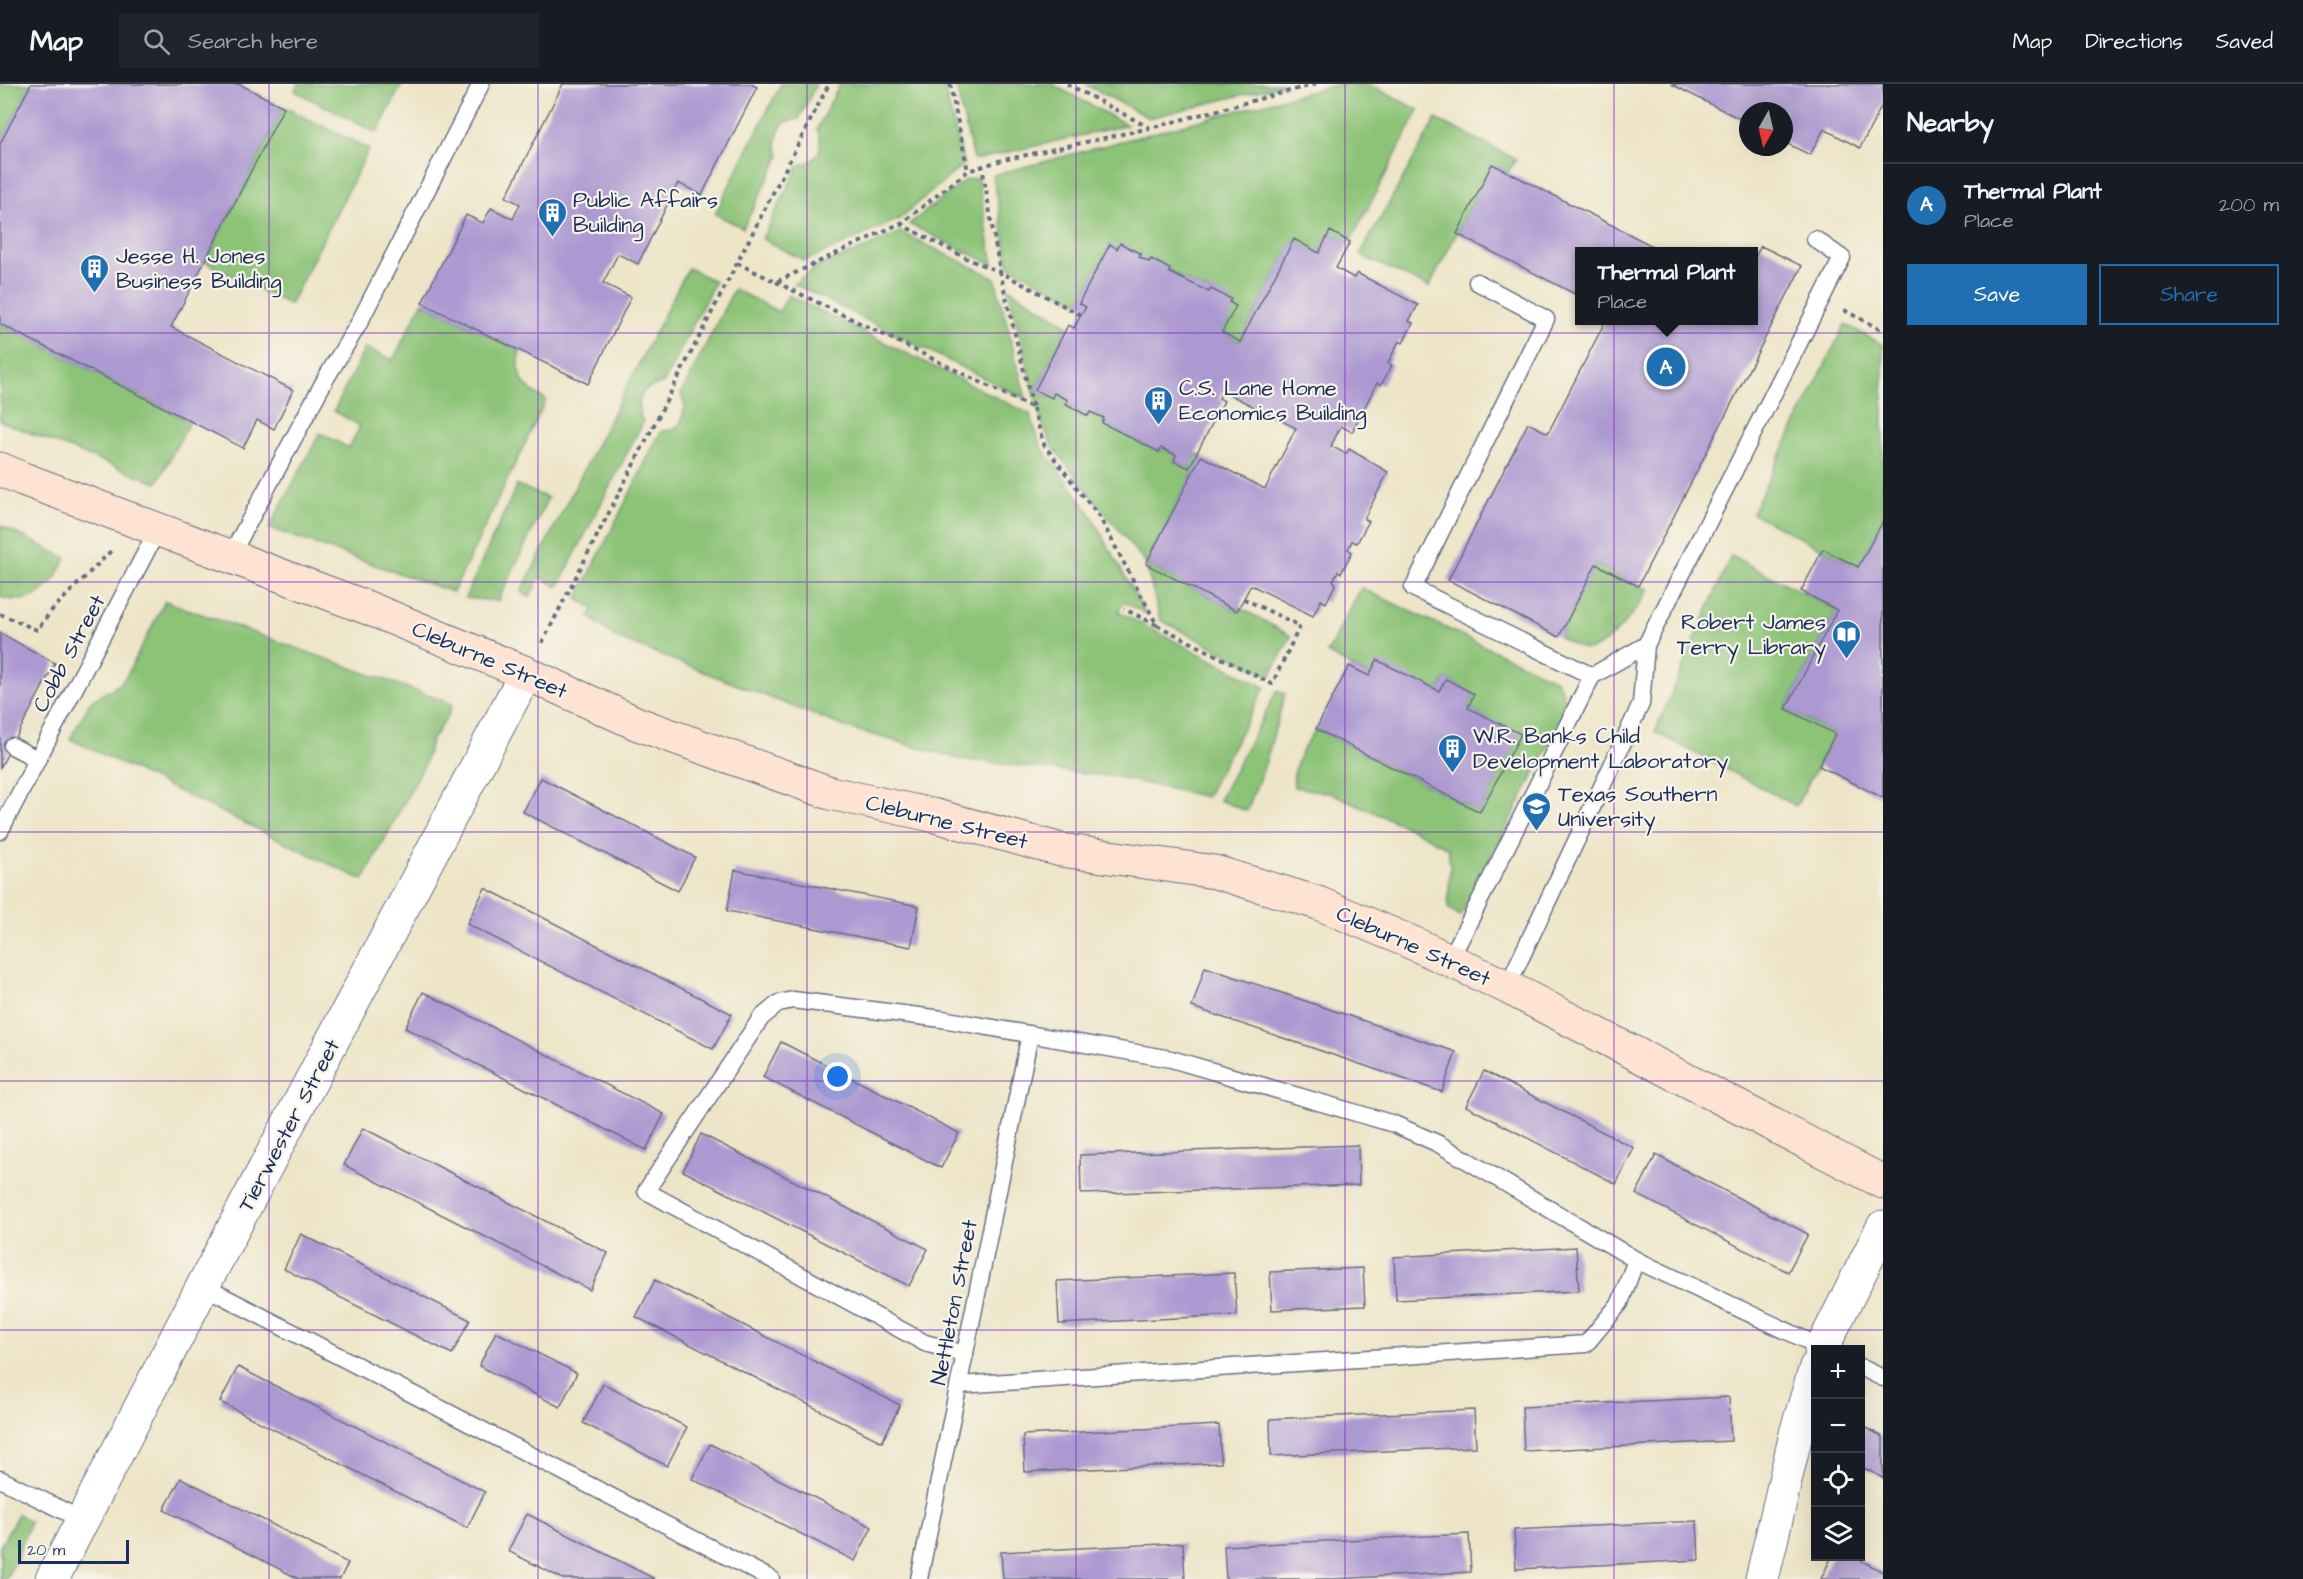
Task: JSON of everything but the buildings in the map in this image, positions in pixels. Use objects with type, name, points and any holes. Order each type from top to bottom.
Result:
[{"type":"main road","name":"Cleburne Street","points":[[0,469],[368,608],[526,673],[638,724],[831,793],[932,815],[1061,850],[1215,873],[1318,903],[1507,987],[1883,1182]]},
{"type":"street","name":"Tierwester Street","points":[[52,1579],[203,1286],[526,673]]},
{"type":"street","points":[[1825,1345],[1883,1227]]},
{"type":"street","points":[[1762,1579],[1797,1430],[1811,1385]]},
{"type":"lane","points":[[231,555],[326,378],[358,325],[481,84]]},
{"type":"lane","points":[[1507,987],[1641,704],[1646,645],[1842,258],[1815,239]]},
{"type":"lane","points":[[1477,282],[1546,319],[1413,588],[1592,676]]},
{"type":"lane","name":"Cobb Street","points":[[0,831],[149,525]]},
{"type":"lane","points":[[1450,960],[1592,676],[1646,645]]},
{"type":"lane","points":[[12,746],[37,759]]},
{"type":"lane","points":[[965,1354],[925,1343],[646,1191],[761,1018],[779,1003],[793,1000],[942,1019],[1171,1059],[1394,1124],[1439,1144],[1636,1260],[1811,1348]]},
{"type":"lane","name":"Nettleton Street","points":[[919,1579],[1030,1034]]},
{"type":"lane","points":[[959,1385],[1586,1344],[1620,1303],[1636,1260]]},
{"type":"lane","points":[[203,1286],[771,1579]]},
{"type":"lane","points":[[1865,1369],[1883,1378]]},
{"type":"lane","points":[[0,1479],[82,1520]]},
{"type":"path","points":[[526,673],[829,84]]},
{"type":"path","points":[[950,84],[968,171]]},
{"type":"path","points":[[1067,84],[1150,128]]},
{"type":"path","points":[[776,282],[899,224],[968,171],[1150,128],[1316,84]]},
{"type":"path","points":[[982,166],[1000,272],[1044,445],[1100,518],[1157,625]]},
{"type":"path","points":[[899,224],[970,260],[1000,272],[1081,315]]},
{"type":"path","points":[[737,263],[1033,408]]},
{"type":"path","points":[[1822,298],[1883,331]]},
{"type":"path","points":[[0,614],[37,630],[52,610],[149,525]]},
{"type":"path","points":[[1124,609],[1272,684],[1300,627],[1244,599]]},
{"type":"green space","points":[[0,84],[31,84],[0,144]]},
{"type":"green space","points":[[298,84],[402,84],[377,133],[295,91]]},
{"type":"green space","points":[[781,84],[816,84],[799,119],[784,122],[781,127],[777,143],[780,156],[743,228],[715,214]]},
{"type":"green space","points":[[840,84],[943,84],[964,164],[899,219],[805,261],[762,239],[799,165],[816,157],[820,148],[817,129]]},
{"type":"green space","points":[[955,84],[1052,84],[1127,125],[974,160]]},
{"type":"green space","points":[[1085,84],[1286,84],[1149,118]]},
{"type":"green space","points":[[1339,84],[1368,84],[1419,110],[1350,242],[1330,232],[1319,253],[1294,240],[1240,342],[1222,332],[1235,306],[1229,302],[1230,300],[1169,272],[1170,269],[1151,259],[1149,262],[1139,257],[1141,254],[1121,244],[1117,249],[1110,245],[1079,303],[1009,266],[993,175]]},
{"type":"green space","points":[[284,107],[369,149],[290,305],[205,262]]},
{"type":"green space","points":[[1436,119],[1516,159],[1508,172],[1492,165],[1429,287],[1360,255]]},
{"type":"green space","points":[[978,178],[993,265],[909,224],[966,180]]},
{"type":"green space","points":[[900,232],[995,278],[1026,399],[794,284],[819,266]]},
{"type":"green space","points":[[688,268],[715,281],[663,384],[649,388],[641,396],[639,408],[643,422],[558,587],[540,577],[530,597],[521,592]]},
{"type":"green space","points":[[1008,288],[1068,325],[1035,390],[1051,398],[1054,393],[1068,400],[1066,405],[1088,416],[1090,412],[1104,418],[1102,423],[1159,452],[1162,448],[1176,455],[1174,461],[1189,468],[1196,454],[1201,456],[1146,564],[1052,446],[1041,420]]},
{"type":"green space","points":[[734,289],[779,312],[788,295],[1030,414],[1041,447],[1090,513],[1145,613],[1124,602],[1118,612],[1265,687],[1206,797],[1116,777],[960,759],[848,728],[617,638],[589,617],[593,608],[577,599],[661,431],[672,430],[681,423],[685,406],[681,394]]},
{"type":"green space","points":[[422,303],[520,351],[519,368],[522,381],[546,400],[453,592],[269,528],[320,433],[349,448],[360,426],[334,411],[365,348],[393,360]]},
{"type":"green space","points":[[0,324],[190,421],[157,483],[0,421]]},
{"type":"green space","points":[[1845,324],[1883,345],[1883,521],[1858,567],[1752,513]]},
{"type":"green space","points":[[517,485],[548,498],[498,601],[465,598]]},
{"type":"green space","points":[[0,525],[66,558],[55,578],[41,592],[32,597],[12,600],[0,597]]},
{"type":"green space","points":[[1731,556],[1837,610],[1786,709],[1835,734],[1796,806],[1655,732]]},
{"type":"green space","points":[[1146,564],[1237,611],[1239,607],[1291,636],[1270,676],[1160,620]]},
{"type":"green space","points":[[1596,564],[1638,586],[1649,589],[1630,617],[1612,636],[1602,644],[1585,649],[1559,637]]},
{"type":"green space","points":[[1361,588],[1556,680],[1563,693],[1564,717],[1460,916],[1448,908],[1450,865],[1448,848],[1414,830],[1331,793],[1294,787],[1297,764],[1303,749],[1316,729],[1480,812],[1520,735],[1468,708],[1474,694],[1446,679],[1439,691],[1369,676],[1327,653]]},
{"type":"green space","points":[[165,601],[450,703],[452,706],[449,714],[431,741],[425,763],[363,880],[70,739],[91,701],[120,684],[127,675]]},
{"type":"green space","points":[[1277,691],[1285,694],[1266,761],[1247,811],[1219,800]]},
{"type":"green space","points":[[18,1514],[30,1522],[6,1579],[0,1579],[0,1547]]},
{"type":"place","name":"Public Affairs Building","points":[[552,238]]},
{"type":"place","name":"Jesse H. Jones Business Building","points":[[95,294]]},
{"type":"place","name":"Thermal Plant","points":[[1666,367]]},
{"type":"place","name":"C.S. Lane Home Economics Building","points":[[1158,426]]},
{"type":"place","name":"Robert James Terry Library","points":[[1847,660]]},
{"type":"place","name":"W.R. Banks Child Development Laboratory","points":[[1452,774]]},
{"type":"place","name":"Texas Southern University","points":[[1537,832]]}]
